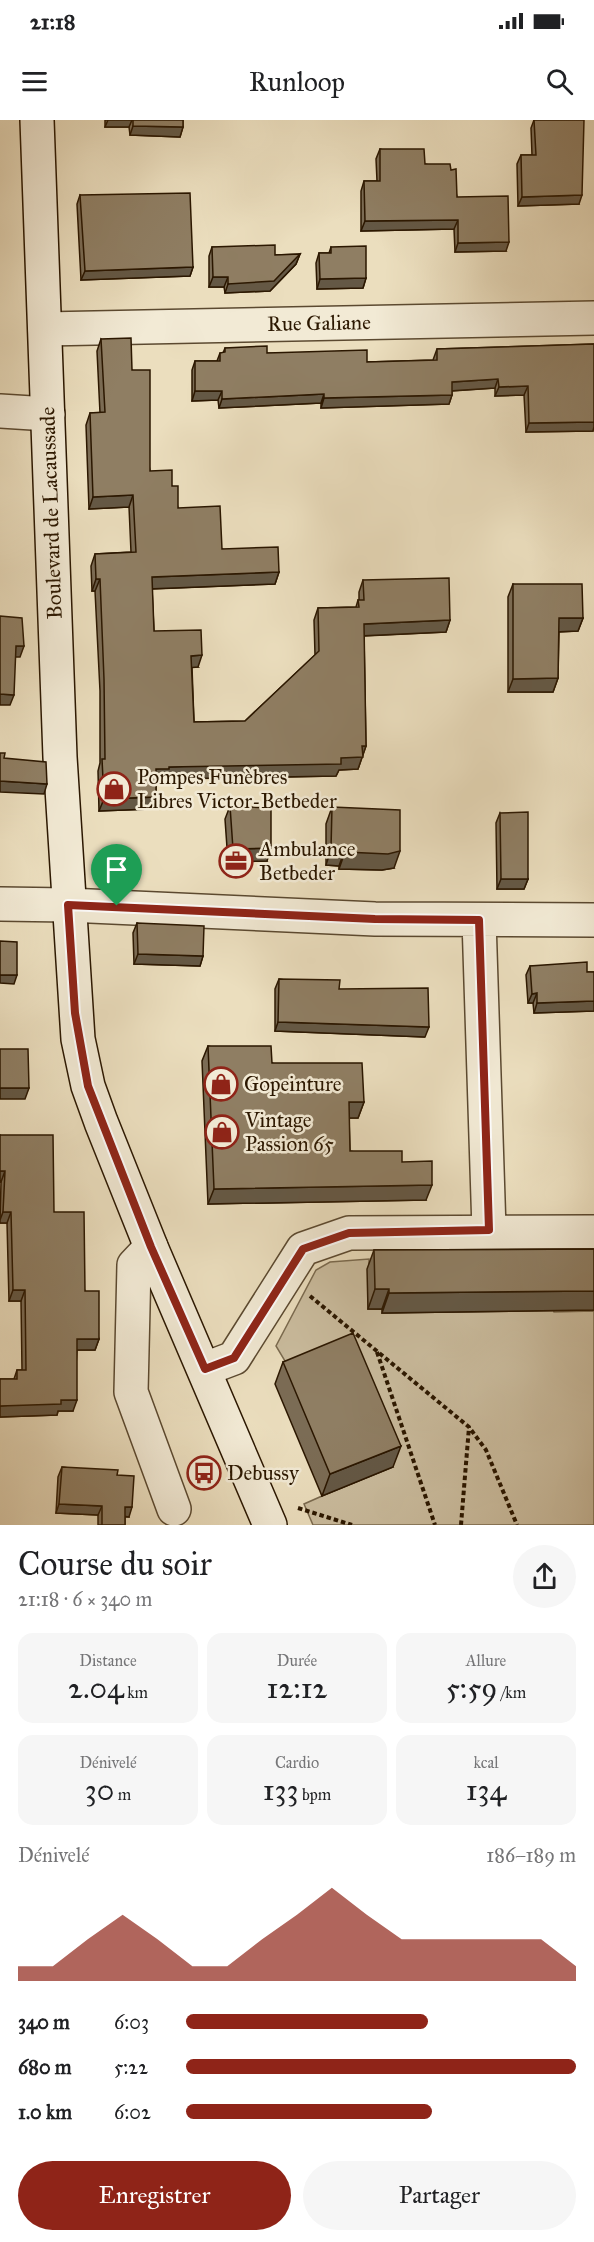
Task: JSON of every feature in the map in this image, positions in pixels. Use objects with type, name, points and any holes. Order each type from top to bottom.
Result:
[{"type":"street","name":"Boulevard de Lacaussade","points":[[37,120],[68,905],[75,1013],[83,1064],[101,1122],[151,1247],[270,1525]]},
{"type":"street","name":"Rue Galiane","points":[[45,329],[594,318]]},
{"type":"street","points":[[0,411],[48,414]]},
{"type":"street","points":[[0,904],[375,919],[594,920]]},
{"type":"street","points":[[479,920],[489,1230]]},
{"type":"street","points":[[205,1369],[234,1358],[303,1249],[349,1233],[489,1230],[594,1232]]},
{"type":"street","points":[[151,1247],[134,1265],[131,1392],[174,1509]]},
{"type":"path","points":[[286,1276],[469,1427],[486,1450],[517,1525]]},
{"type":"path","points":[[376,1351],[435,1525]]},
{"type":"path","points":[[461,1525],[469,1427]]},
{"type":"path","points":[[258,1495],[352,1525]]},
{"type":"shaded area","points":[[369,1259],[368,1308],[382,1309],[383,1313],[553,1308],[554,1312],[594,1311],[594,1525],[313,1525],[304,1504],[322,1496],[288,1366],[276,1346],[316,1270],[330,1262]]},
{"type":"building","points":[[133,120],[183,120],[183,127],[133,126]]},
{"type":"building","points":[[534,120],[584,120],[582,195],[522,197],[521,155],[536,155]]},
{"type":"building","points":[[380,149],[424,149],[425,164],[450,164],[451,170],[456,169],[457,197],[508,196],[509,242],[458,243],[458,220],[365,221],[364,181],[380,181]]},
{"type":"building","points":[[190,193],[193,267],[85,271],[80,195]]},
{"type":"building","points":[[275,245],[275,255],[300,254],[274,281],[228,284],[228,277],[213,277],[212,247]]},
{"type":"building","points":[[366,246],[366,278],[320,279],[319,253],[331,253],[331,247]]},
{"type":"building","points":[[131,338],[132,370],[150,370],[150,471],[172,470],[172,486],[178,486],[178,508],[220,506],[222,549],[278,547],[279,572],[152,577],[154,631],[201,630],[202,655],[191,656],[194,722],[245,721],[319,651],[318,608],[359,607],[358,600],[364,600],[363,580],[449,578],[450,620],[364,624],[366,746],[362,746],[363,757],[341,758],[341,764],[156,769],[156,797],[104,799],[102,759],[105,759],[104,679],[100,579],[96,579],[95,554],[136,552],[133,495],[93,497],[90,413],[105,412],[101,339]]},
{"type":"building","points":[[594,344],[594,422],[529,423],[528,386],[499,387],[498,379],[452,382],[452,395],[324,398],[324,394],[222,399],[222,391],[195,391],[195,361],[220,361],[220,353],[225,352],[225,348],[267,346],[267,353],[367,350],[367,362],[437,360],[437,349]]},
{"type":"building","points":[[513,584],[582,584],[583,618],[559,618],[558,678],[513,679]]},
{"type":"building","points":[[0,616],[22,618],[24,646],[16,646],[14,695],[0,694]]},
{"type":"building","points":[[0,753],[5,753],[4,758],[46,762],[47,784],[0,781]]},
{"type":"building","points":[[230,806],[271,808],[271,848],[233,849]]},
{"type":"building","points":[[332,807],[400,810],[400,851],[388,854],[331,849]]},
{"type":"building","points":[[528,812],[528,879],[501,879],[500,813]]},
{"type":"building","points":[[137,923],[204,926],[203,956],[138,954]]},
{"type":"building","points":[[0,941],[17,942],[17,975],[0,975]]},
{"type":"building","points":[[587,962],[587,972],[594,972],[594,1001],[537,1003],[537,993],[532,994],[530,966]]},
{"type":"building","points":[[279,979],[340,980],[339,989],[428,988],[429,1027],[278,1022]]},
{"type":"building","points":[[208,1046],[271,1046],[272,1063],[362,1063],[364,1102],[349,1102],[350,1151],[402,1151],[402,1162],[432,1161],[432,1185],[214,1189]]},
{"type":"building","points":[[0,1049],[28,1049],[29,1088],[0,1088]]},
{"type":"building","points":[[0,1135],[53,1135],[54,1212],[84,1212],[85,1291],[99,1291],[99,1339],[77,1339],[77,1400],[61,1400],[61,1404],[0,1406],[0,1379],[17,1379],[17,1370],[26,1370],[25,1290],[13,1290],[11,1212],[3,1212],[5,1171],[0,1171]]},
{"type":"building","points":[[594,1249],[594,1291],[389,1293],[389,1289],[375,1289],[374,1250]]},
{"type":"building","points":[[353,1333],[401,1446],[330,1474],[283,1362]]},
{"type":"building","points":[[62,1467],[118,1470],[117,1475],[134,1476],[132,1507],[125,1507],[125,1525],[102,1525],[102,1506],[59,1504]]},
{"type":"place","name":"Pompes Funèbres Libres Victor-Betbeder","points":[[114,789]]},
{"type":"place","name":"Ambulance Betbeder","points":[[236,861]]},
{"type":"place","name":"Gopeinture","points":[[221,1084]]},
{"type":"place","name":"Vintage Passion 65","points":[[222,1132]]},
{"type":"place","name":"Debussy","points":[[204,1473]]},
{"type":"route","points":[[68,905],[117,906],[375,919],[479,920],[489,1230],[349,1233],[303,1249],[234,1358],[205,1369],[151,1247],[101,1122],[88,1086],[78,1039],[68,905]]}]
